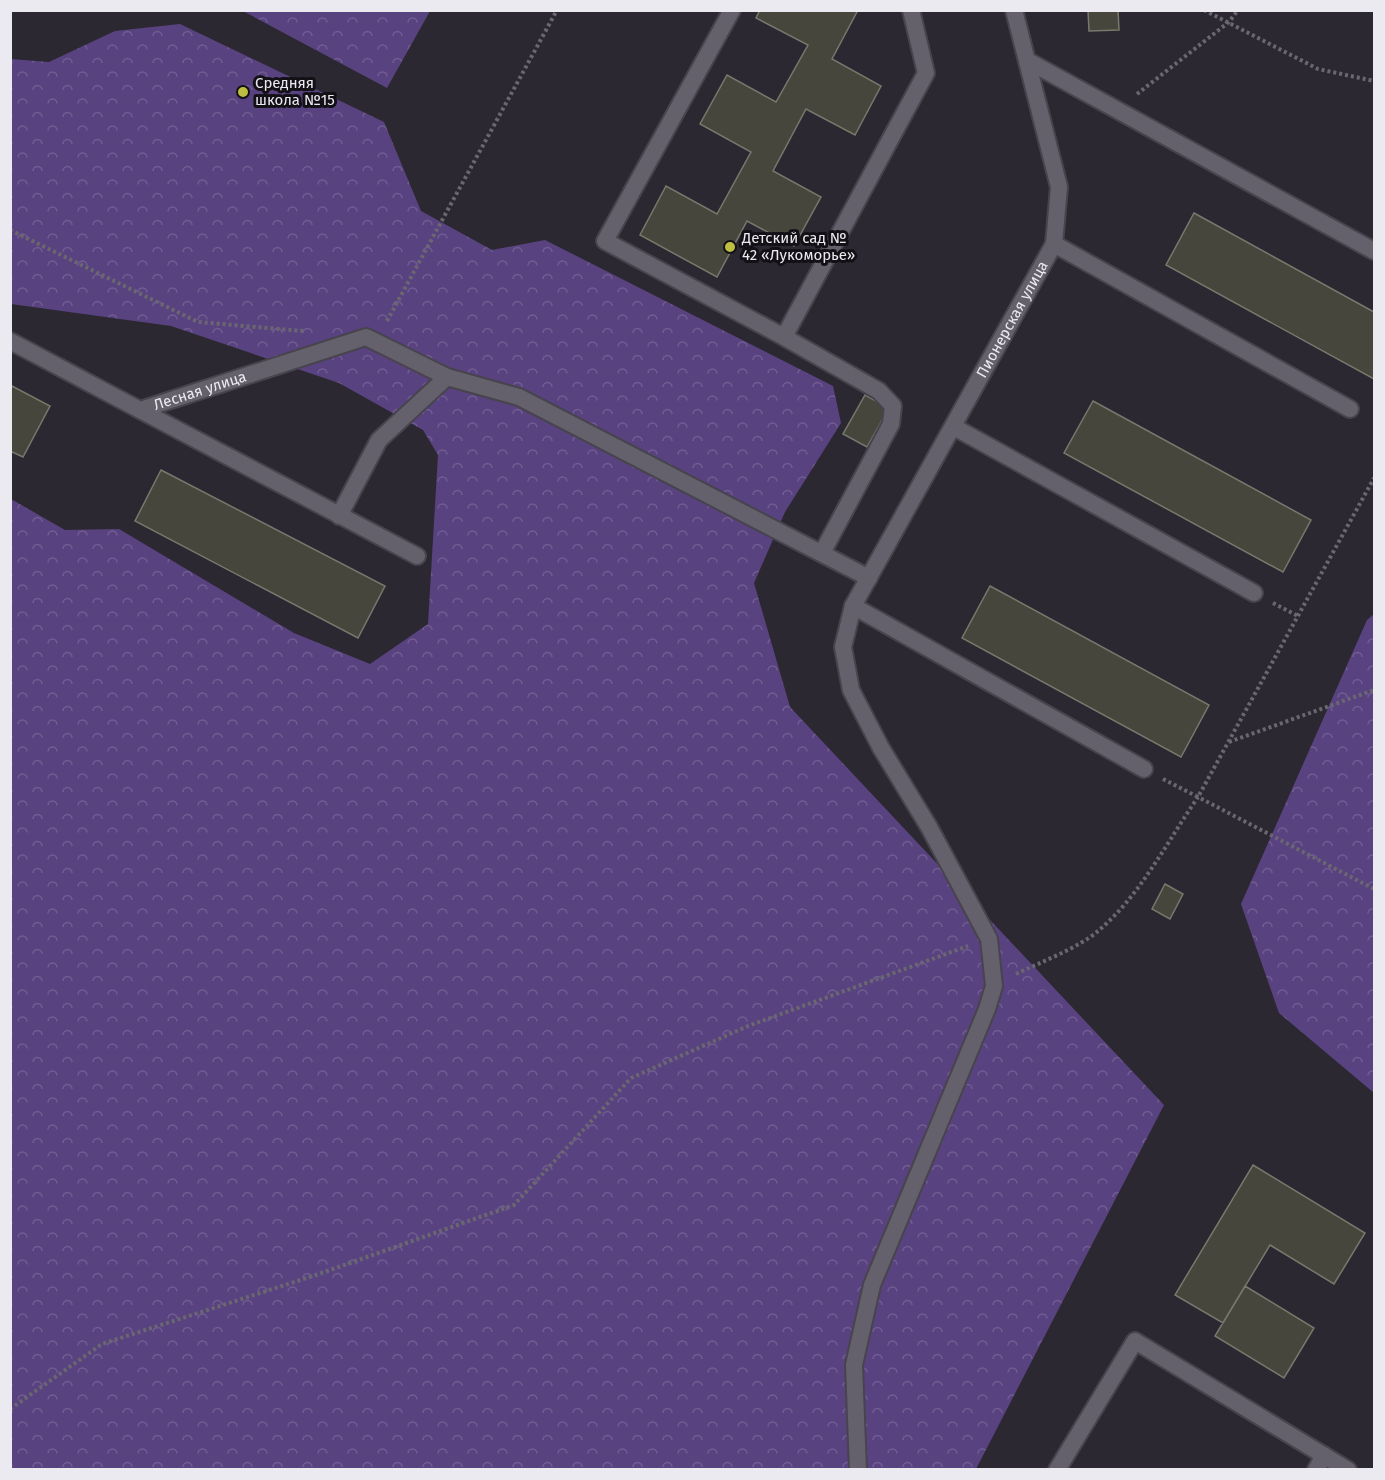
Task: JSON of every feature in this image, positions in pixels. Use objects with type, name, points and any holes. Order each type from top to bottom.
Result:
[{"type":"street","points":[[732,10],[605,241],[879,391],[893,406],[891,424],[822,554]]},
{"type":"street","points":[[784,337],[926,73],[911,10]]},
{"type":"street","name":"Пионерская улица","points":[[989,939],[929,827],[881,748],[851,690],[843,647],[853,606],[1054,244],[1059,187],[1014,10]]},
{"type":"street","points":[[1028,60],[1374,250]]},
{"type":"street","points":[[1054,244],[1350,409]]},
{"type":"street","points":[[371,338],[447,377],[519,397],[869,578]]},
{"type":"street","name":"Лесная улица","points":[[10,341],[140,410],[371,338]]},
{"type":"street","points":[[339,516],[379,440],[447,377]]},
{"type":"street","points":[[140,410],[417,556]]},
{"type":"street","points":[[954,427],[1254,593]]},
{"type":"street","points":[[853,606],[1144,769]]},
{"type":"street","points":[[858,1470],[854,1365],[872,1285],[987,1009],[994,986],[989,939]]},
{"type":"street","points":[[1057,1470],[1135,1341],[1320,1462],[1348,1470]]},
{"type":"path","points":[[371,338],[557,10]]},
{"type":"path","points":[[1204,10],[1318,69],[1374,81]]},
{"type":"path","points":[[1116,110],[1228,22],[1239,10]]},
{"type":"path","points":[[10,230],[198,322],[310,332]]},
{"type":"path","points":[[994,986],[1096,933],[1122,907],[1197,797],[1374,477]]},
{"type":"path","points":[[1229,742],[1374,690]]},
{"type":"path","points":[[1144,769],[1374,889]]},
{"type":"path","points":[[10,1409],[102,1344],[316,1275],[514,1205],[631,1078],[747,1026],[989,939]]},
{"type":"green space","points":[[243,11],[430,11],[387,88]]},
{"type":"green space","points":[[180,24],[384,122],[421,211],[492,250],[545,240],[833,386],[841,423],[785,512],[754,583],[790,707],[1164,1105],[976,1469],[11,1469],[11,499],[65,530],[119,529],[294,633],[370,664],[428,624],[438,455],[423,430],[339,383],[171,326],[11,304],[11,59],[49,62],[115,31]]},
{"type":"green space","points":[[1374,614],[1374,1093],[1279,1013],[1241,904],[1367,620]]},
{"type":"building","points":[[760,10],[858,10],[832,59],[881,86],[855,135],[806,109],[773,171],[821,197],[794,246],[747,221],[717,277],[640,235],[666,186],[717,214],[751,152],[700,124],[727,75],[776,102],[808,45],[756,18]]},
{"type":"building","points":[[1088,10],[1118,10],[1119,30],[1089,31]]},
{"type":"building","points":[[1194,213],[1374,312],[1374,379],[1166,265]]},
{"type":"building","points":[[10,385],[50,406],[23,457],[10,451]]},
{"type":"building","points":[[865,395],[889,408],[867,447],[843,434]]},
{"type":"building","points":[[1093,401],[1311,520],[1283,572],[1064,453]]},
{"type":"building","points":[[161,470],[385,586],[358,638],[135,521]]},
{"type":"building","points":[[990,586],[1209,705],[1181,757],[962,638]]},
{"type":"building","points":[[1165,884],[1183,894],[1170,919],[1152,909]]},
{"type":"building","points":[[1253,1165],[1365,1233],[1334,1284],[1270,1245],[1223,1323],[1175,1295]]},
{"type":"building","points":[[1245,1286],[1314,1328],[1284,1378],[1215,1336]]},
{"type":"place","name":"Средняя школа №15","points":[[243,92]]},
{"type":"place","name":"Детский сад № 42 «Лукоморье»","points":[[730,247]]}]
